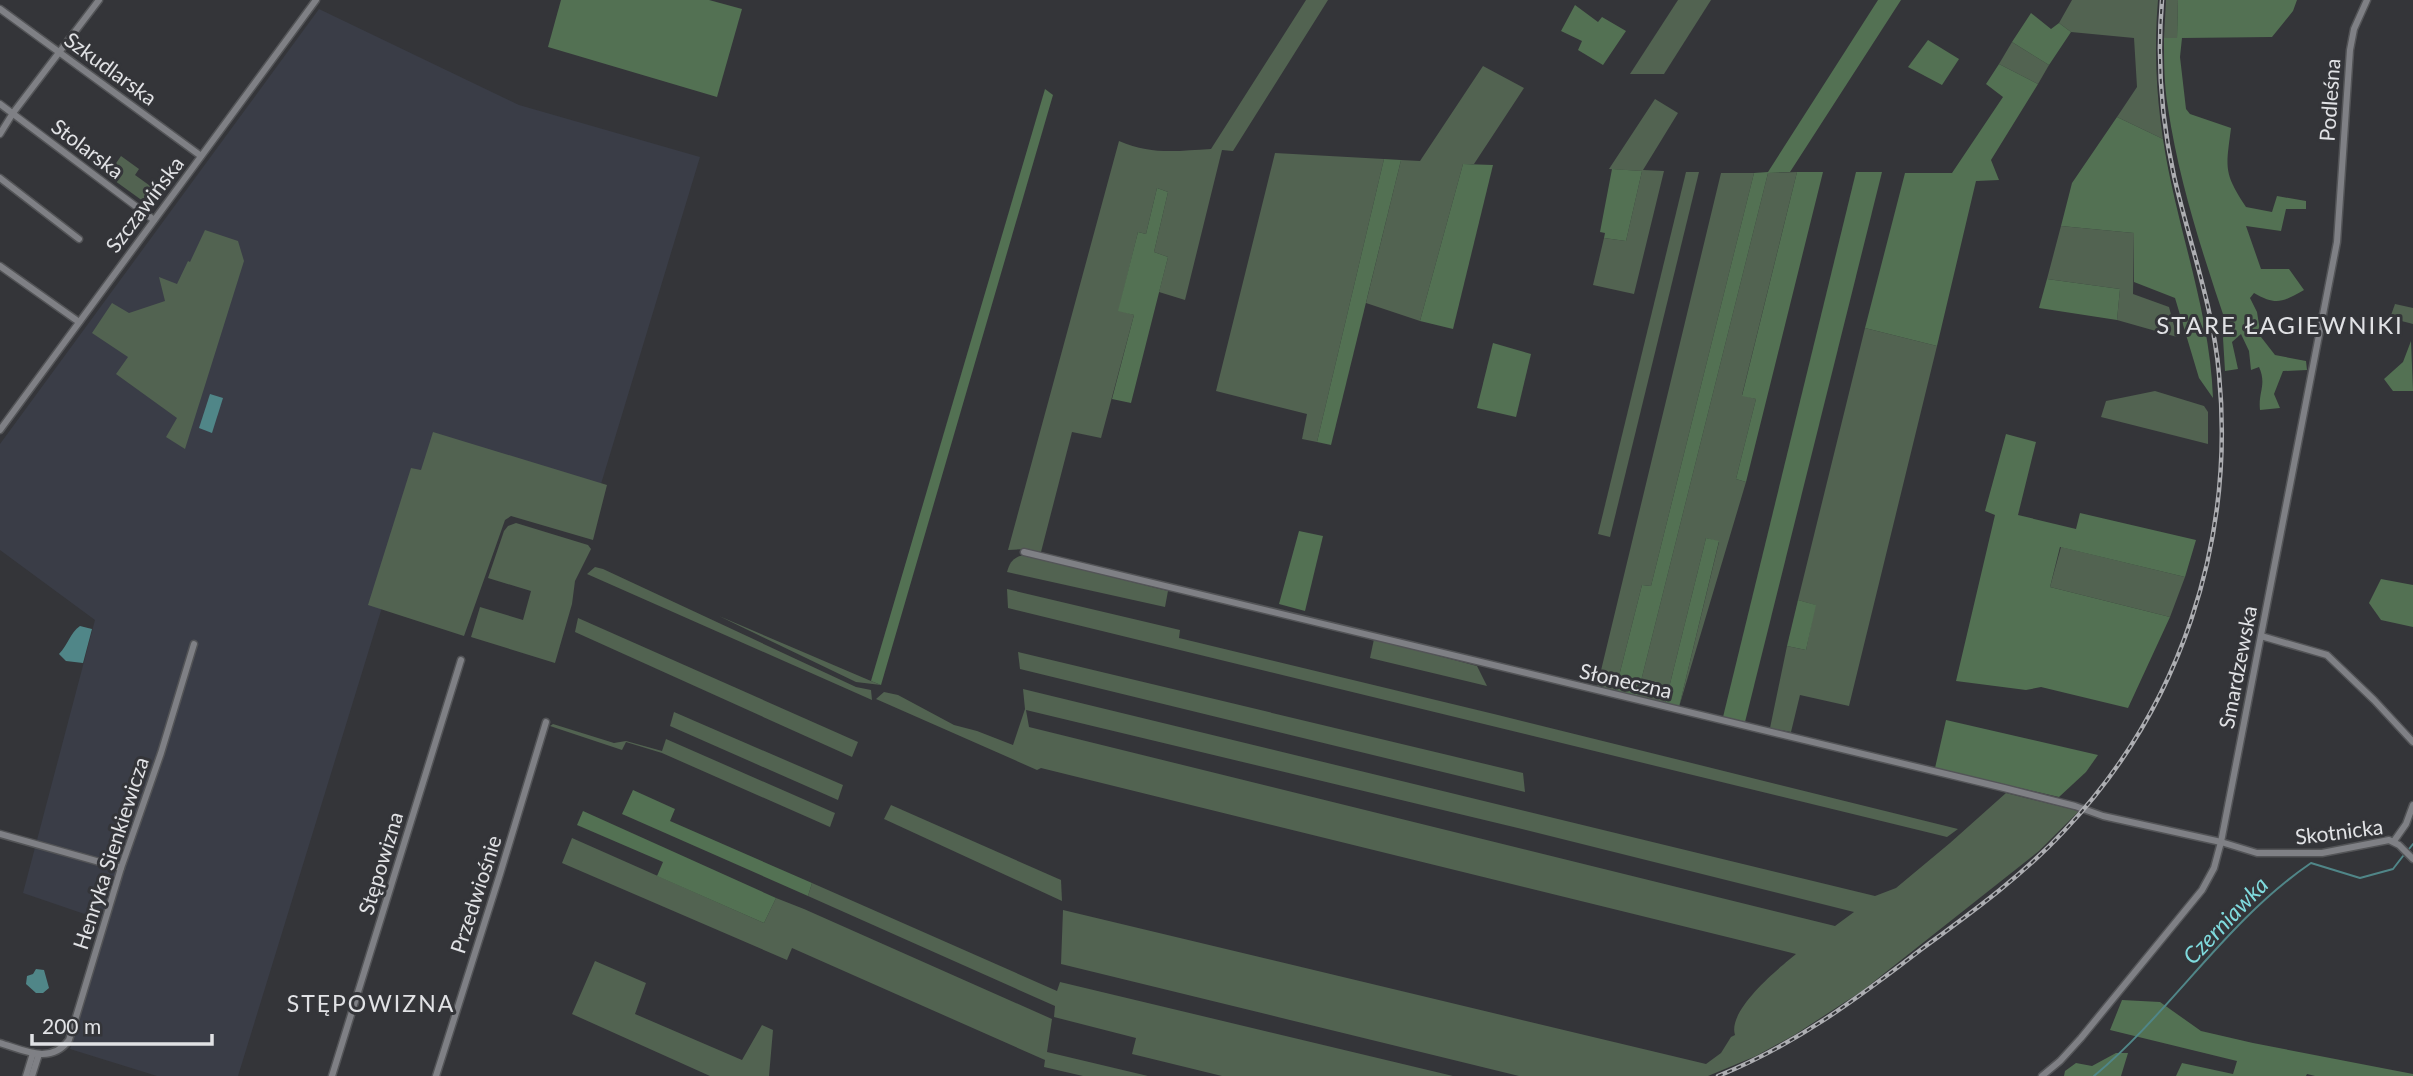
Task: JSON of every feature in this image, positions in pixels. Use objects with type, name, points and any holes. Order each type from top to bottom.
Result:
[{"type":"street","points":[[0,134],[99,0]]},
{"type":"street","name":"Szczawińska","points":[[0,430],[316,0]]},
{"type":"street","name":"Podleśna","points":[[2340,206],[2350,50],[2354,29],[2367,0]]},
{"type":"street","name":"Szkudlarska","points":[[0,9],[201,156]]},
{"type":"street","name":"Stolarska","points":[[0,104],[154,220]]},
{"type":"street","points":[[0,178],[79,239]]},
{"type":"street","name":"Smardzewska","points":[[2042,1076],[2070,1050],[2202,890],[2214,869],[2336,248],[2340,206]]},
{"type":"street","points":[[0,266],[79,322]]},
{"type":"street","name":"Słoneczna","points":[[1024,552],[1991,785],[2076,806],[2103,816],[2221,842]]},
{"type":"street","points":[[2260,636],[2327,655],[2413,742]]},
{"type":"street","name":"Henryka Sienkiewicza","points":[[32,1053],[55,1051],[65,1045],[72,1031],[121,868],[161,753],[194,644]]},
{"type":"street","name":"Stępowizna","points":[[332,1076],[461,660]]},
{"type":"street","name":"Przedwiośnie","points":[[436,1076],[546,722]]},
{"type":"street","points":[[2394,842],[2406,824],[2413,805]]},
{"type":"street","points":[[0,834],[121,868]]},
{"type":"street","name":"Skotnicka","points":[[2221,842],[2257,853],[2285,855],[2330,852],[2384,840],[2394,842],[2413,859]]},
{"type":"street","points":[[0,1042],[32,1053]]},
{"type":"street","points":[[26,1076],[32,1053]]},
{"type":"street","points":[[32,1053],[32,1076]]},
{"type":"shaded area","points":[[319,9],[519,105],[700,157],[601,484],[435,435],[238,1076],[157,1076],[70,1049],[108,922],[23,893],[95,620],[0,550],[0,444]]},
{"type":"green space","points":[[561,0],[709,0],[742,9],[717,97],[548,47]]},
{"type":"green space","points":[[1306,0],[1328,0],[1233,151],[1222,150],[1185,300],[1159,292],[1168,257],[1154,252],[1168,192],[1157,188],[1146,234],[1138,232],[1119,310],[1134,315],[1101,438],[1072,432],[1041,552],[1008,550],[1119,141],[1153,150],[1211,149]]},
{"type":"green space","points":[[1678,0],[1711,0],[1664,74],[1630,74]]},
{"type":"green space","points":[[1878,0],[1901,0],[1790,172],[1768,173],[1637,697],[1615,692],[1642,585],[1651,586],[1754,173],[1768,172]]},
{"type":"green space","points":[[2072,0],[2158,0],[2156,70],[2163,139],[2117,117],[2137,87],[2134,38],[2071,32],[2059,23]]},
{"type":"green space","points":[[2166,0],[2178,0],[2177,38],[2164,38]]},
{"type":"green space","points":[[2178,0],[2297,0],[2293,11],[2272,37],[2182,38],[2180,57],[2186,109],[2190,114],[2231,128],[2228,169],[2233,186],[2246,207],[2272,212],[2277,196],[2306,201],[2306,209],[2286,209],[2281,231],[2246,226],[2261,269],[2289,269],[2304,290],[2279,301],[2268,300],[2254,293],[2250,298],[2257,312],[2261,337],[2275,355],[2306,361],[2307,370],[2283,371],[2274,394],[2280,408],[2260,410],[2261,373],[2259,367],[2251,370],[2249,351],[2241,334],[2232,342],[2238,369],[2225,371],[2223,338],[2227,326],[2185,191],[2167,99],[2164,38],[2177,38]]},
{"type":"green space","points":[[1575,5],[1598,22],[1602,17],[1626,31],[1603,65],[1578,50],[1582,41],[1561,31]]},
{"type":"green space","points":[[2031,13],[2051,29],[2059,23],[2071,32],[2049,65],[2012,42]]},
{"type":"green space","points":[[1928,40],[1959,59],[1942,85],[1908,67]]},
{"type":"green space","points":[[2012,42],[2049,65],[2038,84],[1999,64]]},
{"type":"green space","points":[[1999,64],[2038,84],[1991,160],[1999,180],[1976,181],[1937,346],[1865,328],[1905,173],[1952,173],[2003,97],[1986,84]]},
{"type":"green space","points":[[1483,66],[1524,88],[1474,164],[1463,164],[1420,321],[1366,303],[1401,160],[1420,161]]},
{"type":"green space","points":[[1045,89],[1053,95],[881,685],[871,681]]},
{"type":"green space","points":[[1655,99],[1678,113],[1643,170],[1664,171],[1634,294],[1593,285],[1604,238],[1626,241],[1642,171],[1609,169]]},
{"type":"green space","points":[[2117,117],[2163,139],[2206,333],[2213,398],[2199,378],[2175,298],[2134,282],[2134,233],[2061,226],[2072,183]]},
{"type":"green space","points":[[1275,153],[1384,159],[1317,442],[1302,439],[1307,414],[1216,391]]},
{"type":"green space","points":[[121,156],[139,169],[135,175],[160,193],[153,203],[147,204],[111,178],[110,172]]},
{"type":"green space","points":[[1384,159],[1401,160],[1331,445],[1317,442]]},
{"type":"green space","points":[[1463,164],[1493,165],[1453,329],[1420,321]]},
{"type":"green space","points":[[1612,169],[1642,171],[1626,241],[1604,238],[1605,233],[1600,232]]},
{"type":"green space","points":[[1686,172],[1699,172],[1610,537],[1598,534]]},
{"type":"green space","points":[[1797,172],[1742,395],[1756,399],[1736,479],[1746,482],[1679,707],[1719,542],[1706,538],[1665,704],[1637,697],[1768,173]]},
{"type":"green space","points":[[1797,172],[1823,172],[1746,482],[1736,479],[1756,399],[1742,396]]},
{"type":"green space","points":[[1856,172],[1882,172],[1745,722],[1723,717]]},
{"type":"green space","points":[[1721,173],[1754,173],[1651,586],[1642,585],[1615,692],[1597,687]]},
{"type":"green space","points":[[1157,188],[1168,192],[1154,252],[1168,257],[1131,403],[1112,399],[1134,315],[1118,311],[1138,232],[1146,234]]},
{"type":"green space","points":[[2061,226],[2134,233],[2133,294],[2169,307],[2177,337],[2117,320],[2120,289],[2047,279]]},
{"type":"green space","points":[[205,230],[238,241],[244,261],[185,449],[166,437],[177,418],[116,374],[128,357],[92,333],[112,303],[129,313],[165,301],[159,277],[177,284]]},
{"type":"green space","points":[[2047,279],[2120,289],[2117,320],[2039,308]]},
{"type":"green space","points":[[2395,304],[2413,308],[2413,324],[2390,318]]},
{"type":"green space","points":[[1865,328],[1937,346],[1849,706],[1800,695],[1791,732],[1770,728],[1787,646],[1806,650],[1815,605],[1798,600]]},
{"type":"green space","points":[[2411,341],[2413,391],[2393,391],[2384,379],[2403,362]]},
{"type":"green space","points":[[1493,343],[1531,354],[1516,417],[1477,408]]},
{"type":"green space","points":[[2155,391],[2204,406],[2208,412],[2208,444],[2101,417],[2106,401]]},
{"type":"green space","points":[[433,432],[607,485],[593,540],[511,516],[505,520],[464,636],[368,605],[411,468],[421,470]]},
{"type":"green space","points":[[2006,434],[2036,442],[2018,515],[2076,529],[2080,513],[2196,540],[2185,577],[2060,547],[2050,587],[2170,617],[2128,708],[2041,687],[2026,690],[1956,681],[1995,515],[1985,511]]},
{"type":"green space","points":[[516,523],[588,545],[591,549],[575,581],[572,604],[555,663],[471,637],[480,607],[523,620],[531,591],[488,578],[504,531]]},
{"type":"green space","points":[[1299,531],[1323,536],[1305,611],[1279,604]]},
{"type":"green space","points":[[1706,538],[1719,541],[1679,707],[1665,704]]},
{"type":"green space","points":[[2061,547],[2185,577],[2170,617],[2050,587]]},
{"type":"green space","points":[[1023,555],[1168,591],[1165,607],[1007,572],[1012,561]]},
{"type":"green space","points":[[595,567],[856,687],[871,690],[872,700],[587,574]]},
{"type":"green space","points":[[2381,579],[2413,585],[2413,627],[2381,620],[2369,603]]},
{"type":"green space","points":[[1007,589],[1180,630],[1179,638],[1958,829],[1947,837],[1008,608]]},
{"type":"green space","points":[[1798,600],[1816,605],[1806,650],[1787,646]]},
{"type":"green space","points":[[719,616],[871,681],[881,685],[856,682]]},
{"type":"green space","points":[[578,618],[858,742],[852,757],[575,632]]},
{"type":"green space","points":[[1374,639],[1477,666],[1487,686],[1370,658]]},
{"type":"green space","points":[[1018,652],[1523,773],[1525,792],[1020,669]]},
{"type":"green space","points":[[1023,689],[1875,896],[1896,888],[2006,793],[2079,811],[2039,851],[1862,991],[1796,1034],[1756,1056],[1708,1076],[1519,1076],[1061,964],[1063,910],[1706,1064],[1721,1053],[1735,1035],[1735,1025],[1746,1002],[1796,954],[1041,768],[1037,770],[876,699],[884,692],[898,695],[954,725],[1013,745],[1025,709]],"holes":[[[1026,710],[1854,912],[1835,926],[1029,727]]]},
{"type":"green space","points":[[674,712],[843,785],[838,800],[670,726]]},
{"type":"green space","points":[[1946,720],[2098,755],[2086,772],[2059,797],[1935,768]]},
{"type":"green space","points":[[553,724],[614,743],[626,741],[662,751],[666,739],[835,813],[830,827],[662,753],[626,742],[622,750],[550,726]]},
{"type":"green space","points":[[633,790],[675,809],[670,821],[812,883],[808,896],[622,814]]},
{"type":"green space","points":[[891,805],[1061,880],[1062,901],[884,819]]},
{"type":"green space","points":[[583,811],[776,898],[764,923],[657,876],[663,862],[577,825]]},
{"type":"green space","points":[[572,838],[764,923],[776,898],[804,909],[1052,1019],[1047,1052],[1148,1076],[1083,1076],[1044,1067],[1045,1060],[792,948],[787,960],[562,863]]},
{"type":"green space","points":[[812,883],[1057,991],[1060,982],[1453,1076],[1222,1076],[1132,1054],[1136,1038],[1054,1017],[1055,1006],[808,896]]},
{"type":"green space","points":[[595,961],[646,983],[635,1014],[742,1060],[762,1025],[773,1030],[769,1076],[710,1076],[572,1014]]},
{"type":"green space","points":[[2122,1000],[2160,1002],[2201,1031],[2413,1076],[2176,1076],[2182,1063],[2233,1074],[2237,1061],[2110,1030]]},
{"type":"green space","points":[[2116,1053],[2128,1053],[2121,1076],[2064,1076],[2065,1071],[2076,1063],[2092,1066]]},
{"type":"water","points":[[210,394],[223,398],[212,433],[199,428]]},
{"type":"water","points":[[80,626],[92,629],[83,663],[66,661],[59,654]]},
{"type":"water","points":[[36,969],[44,970],[49,988],[43,993],[36,993],[26,984],[27,976],[33,974]]},
{"type":"waterway","points":[[2409,849],[2413,844]]},
{"type":"waterway","name":"Czerniawka","points":[[2094,1076],[2149,1023],[2252,912],[2280,886],[2311,863],[2360,878],[2393,869],[2403,856]]},
{"type":"railway","points":[[1718,1076],[1800,1035],[1850,1002],[1978,907],[2031,863],[2064,831],[2105,783],[2140,731],[2169,676],[2191,619],[2208,560],[2218,499],[2222,437],[2219,374],[2212,324],[2174,176],[2166,132],[2160,66],[2162,0]]},
{"type":"district","name":"STARE ŁAGIEWNIKI","points":[[2280,324]]},
{"type":"district","name":"STĘPOWIZNA","points":[[371,1003]]}]
